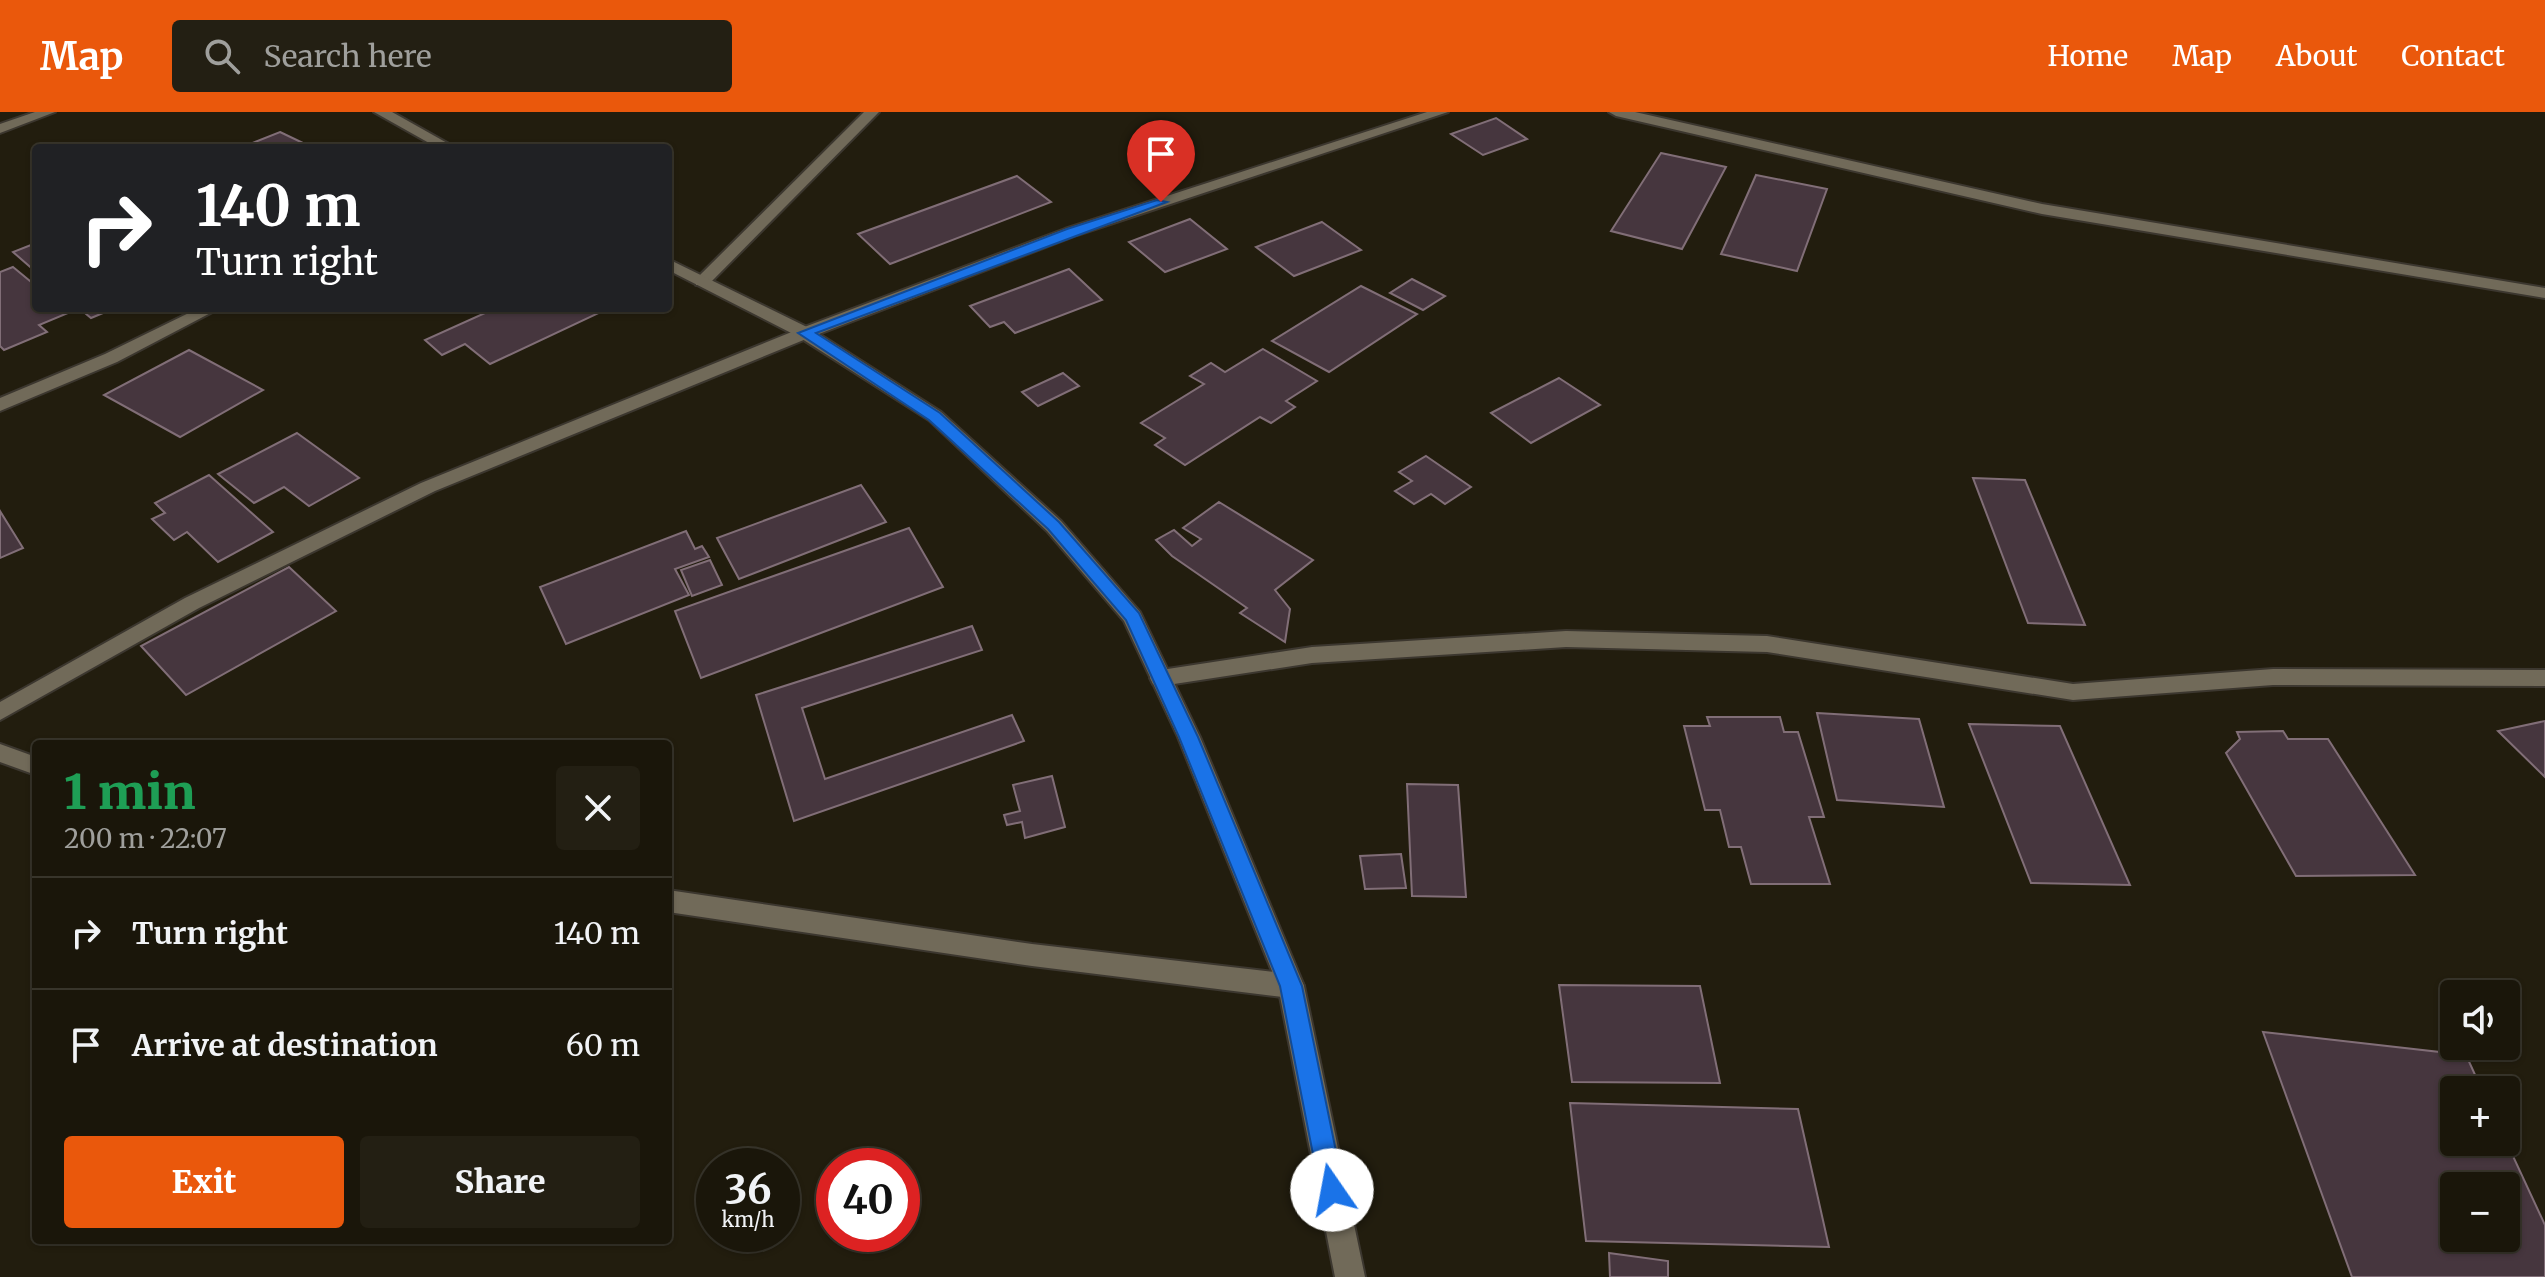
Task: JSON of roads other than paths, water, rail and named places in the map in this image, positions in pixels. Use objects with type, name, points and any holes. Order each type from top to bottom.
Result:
[{"type":"street","points":[[0,129],[48,112]]},
{"type":"street","points":[[381,112],[441,144]]},
{"type":"street","points":[[702,282],[872,112]]},
{"type":"street","points":[[0,712],[192,603],[428,487],[805,333],[1071,232],[1441,112]]},
{"type":"street","points":[[1616,112],[2042,209],[2545,293]]},
{"type":"street","points":[[672,266],[805,333],[935,416],[1054,526],[1133,617],[1189,737],[1291,986],[1350,1277]]},
{"type":"street","points":[[0,405],[111,358],[204,312]]},
{"type":"street","points":[[1161,678],[1312,655],[1566,639],[1767,644],[2073,692],[2273,677],[2545,678]]},
{"type":"street","points":[[0,753],[32,765]]},
{"type":"street","points":[[672,902],[1032,955],[1291,986]]}]
